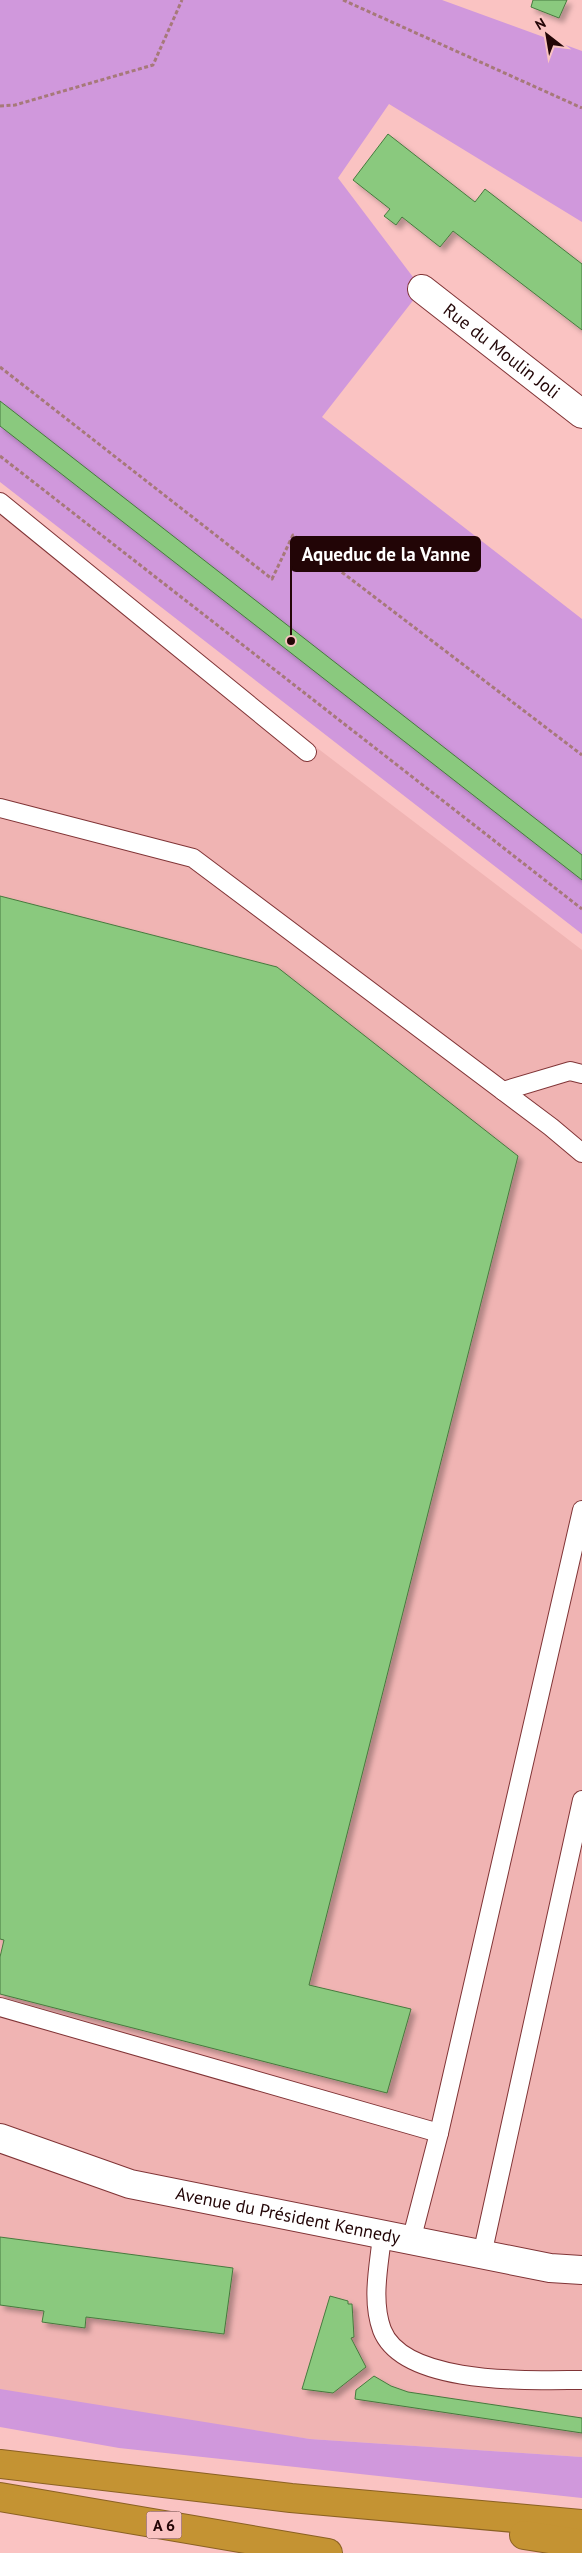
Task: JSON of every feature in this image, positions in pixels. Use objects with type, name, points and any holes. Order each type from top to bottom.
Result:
[{"type":"highway","points":[[0,2464],[291,2498],[582,2524]]},
{"type":"highway","name":"A 6","points":[[0,2497],[328,2553]]},
{"type":"highway","points":[[291,2498],[582,2544]]},
{"type":"street","name":"Rue du Moulin Joli","points":[[422,289],[582,414]]},
{"type":"street","name":"Avenue du Président Kennedy","points":[[0,2138],[130,2184],[382,2236],[550,2268],[582,2270]]},
{"type":"lane","points":[[0,502],[308,752]]},
{"type":"lane","points":[[0,808],[193,858],[504,1091],[582,1153]]},
{"type":"lane","points":[[504,1091],[570,1071],[582,1074]]},
{"type":"lane","points":[[411,2241],[439,2133],[582,1510]]},
{"type":"lane","points":[[482,2255],[582,1800]]},
{"type":"lane","points":[[0,2007],[439,2133]]},
{"type":"lane","points":[[382,2236],[376,2295],[377,2312],[382,2331],[391,2346],[411,2362],[444,2372],[530,2380],[582,2380]]},
{"type":"path","points":[[0,106],[15,105],[153,65],[182,0]]},
{"type":"path","points":[[343,0],[582,108]]},
{"type":"path","points":[[0,367],[272,578],[293,535],[582,755]]},
{"type":"path","points":[[0,456],[582,908]]},
{"type":"shaded area","points":[[0,0],[442,0],[582,51],[582,222],[389,104],[338,178],[422,289],[322,417],[582,619],[582,934],[0,482]]},
{"type":"shaded area","points":[[0,506],[582,950],[582,2457],[310,2439],[0,2396]]},
{"type":"shaded area","points":[[0,2389],[310,2439],[582,2457],[582,2498],[119,2448],[0,2427]]},
{"type":"building","points":[[533,0],[567,0],[559,18],[531,7]]},
{"type":"building","points":[[388,134],[475,202],[485,189],[582,264],[582,330],[453,231],[440,247],[402,217],[396,225],[384,216],[390,209],[353,180]]},
{"type":"building","points":[[0,401],[582,855],[582,880],[0,426]]},
{"type":"building","points":[[0,896],[277,967],[518,1156],[309,1985],[411,2009],[387,2093],[0,1994],[0,1957],[4,1940],[0,1939]]},
{"type":"building","points":[[0,2237],[233,2268],[224,2334],[86,2317],[85,2328],[42,2322],[44,2311],[0,2305]]},
{"type":"building","points":[[330,2296],[352,2304],[354,2337],[351,2338],[366,2367],[333,2393],[302,2389]]},
{"type":"building","points":[[374,2376],[391,2386],[408,2392],[582,2418],[582,2433],[355,2399],[356,2390]]},
{"type":"place","name":"Aqueduc de la Vanne","points":[[291,641]]}]
